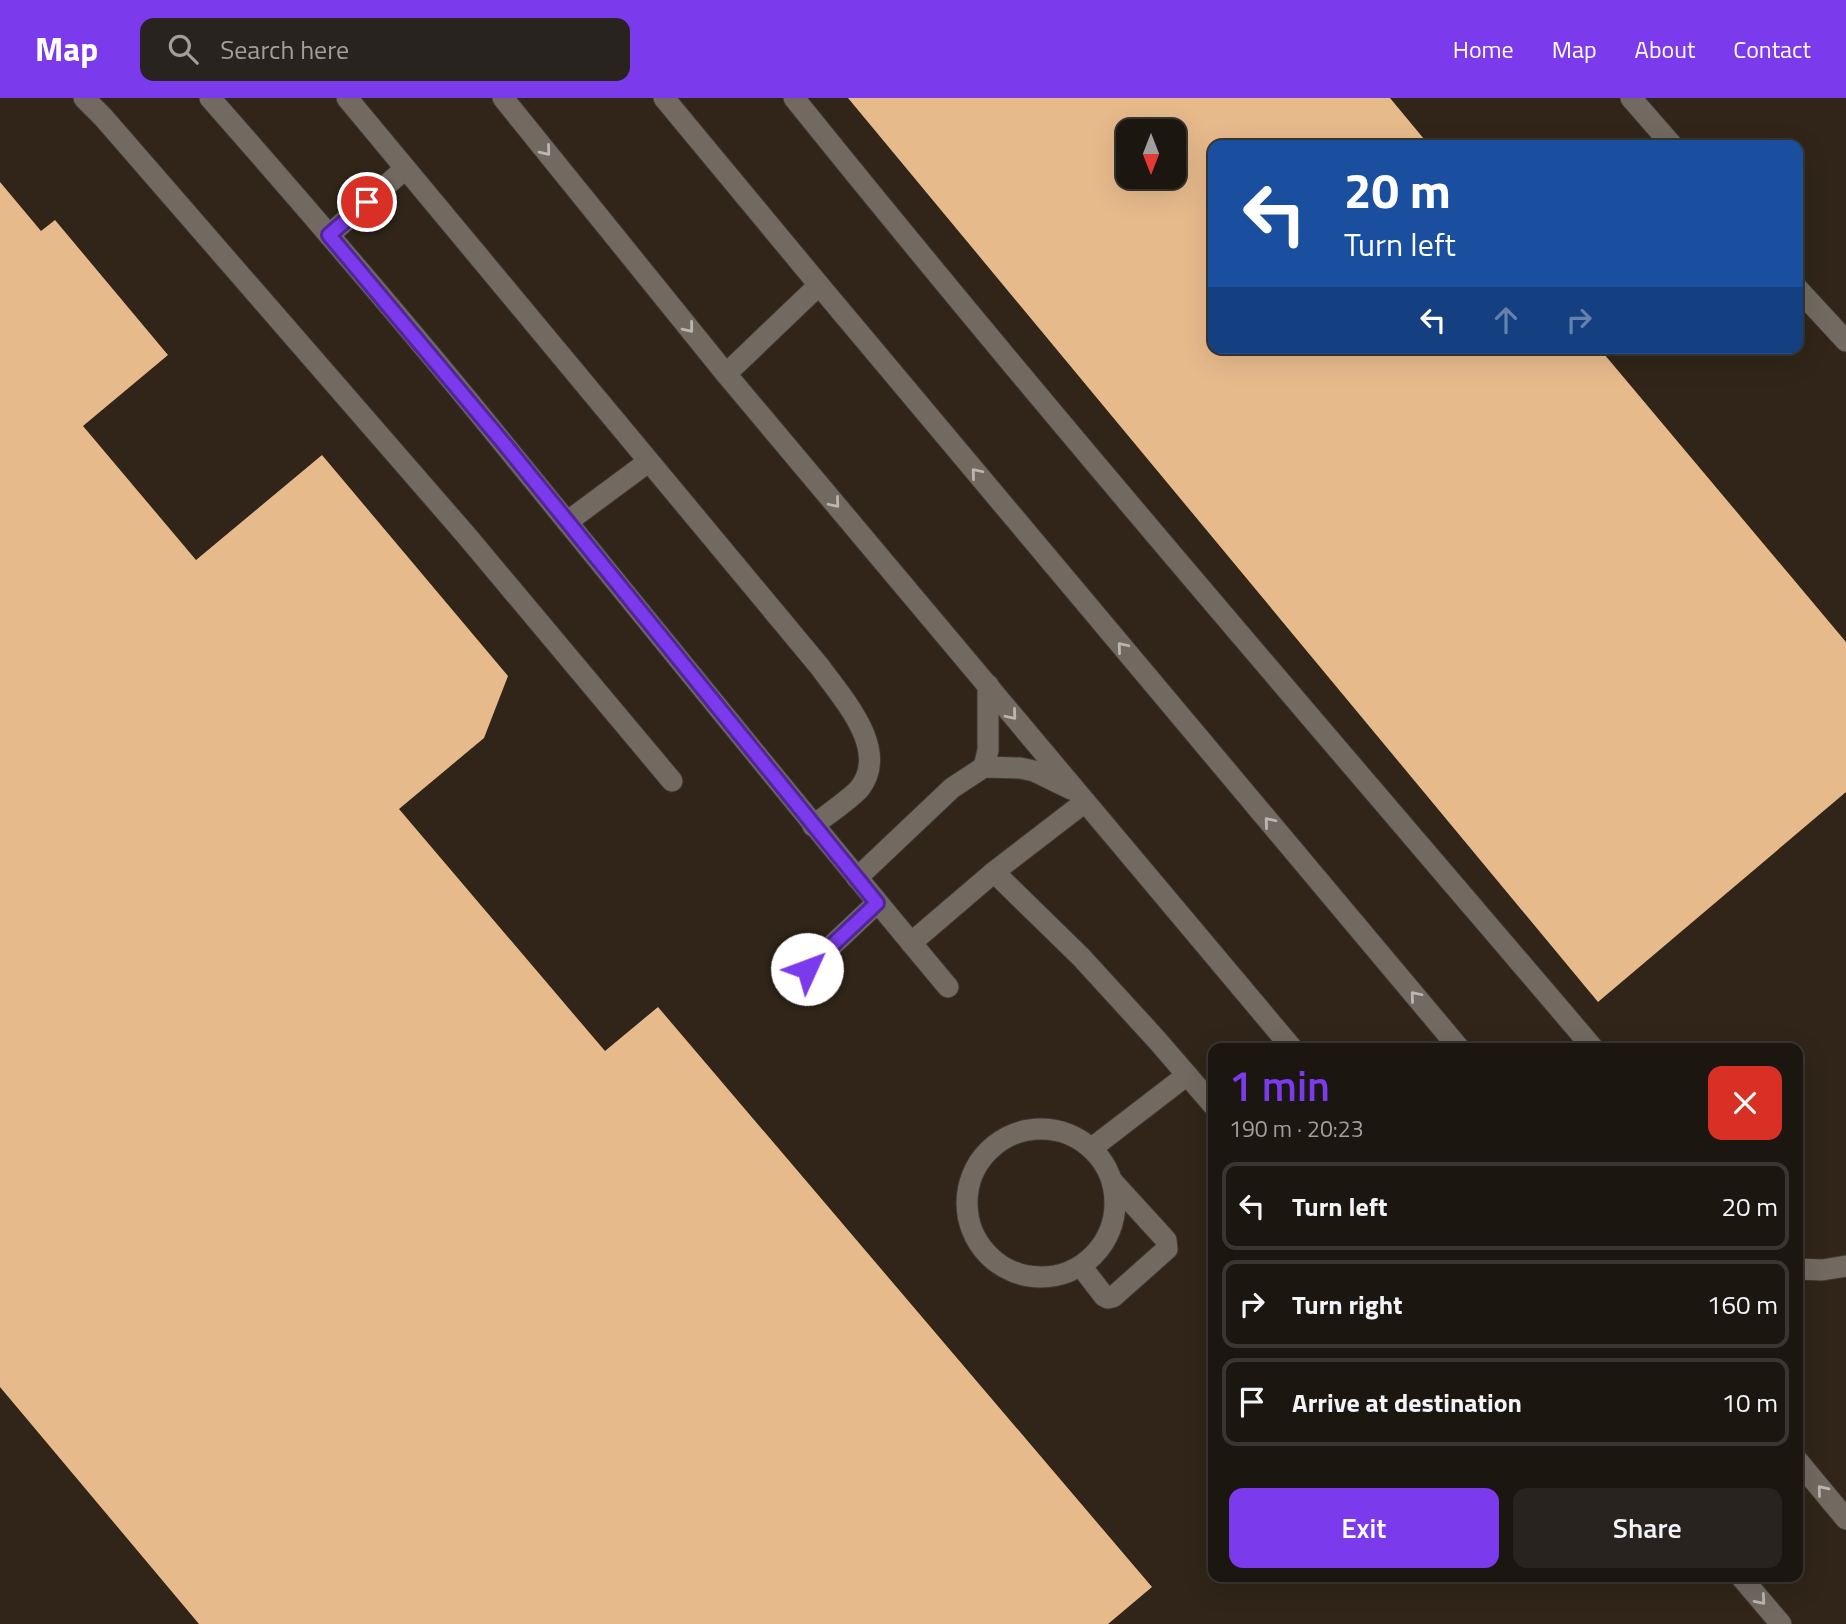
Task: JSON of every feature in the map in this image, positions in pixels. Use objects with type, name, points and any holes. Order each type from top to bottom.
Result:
[{"type":"lane","points":[[84,98],[466,535],[672,781]]},
{"type":"lane","points":[[210,98],[506,446],[813,826],[948,987]]},
{"type":"lane","points":[[347,98],[820,667],[860,724],[869,749],[868,771],[859,788],[813,826]]},
{"type":"lane","points":[[503,98],[726,374],[1288,1043]]},
{"type":"lane","points":[[664,98],[1455,1043]]},
{"type":"lane","points":[[794,98],[878,204],[1588,1043]]},
{"type":"lane","points":[[1632,98],[1668,140]]},
{"type":"lane","points":[[329,235],[405,169]]},
{"type":"lane","points":[[726,374],[819,285]]},
{"type":"lane","points":[[1803,294],[1846,341]]},
{"type":"lane","points":[[567,522],[648,462]]},
{"type":"lane","points":[[984,767],[988,750],[988,685]]},
{"type":"lane","points":[[857,878],[952,788],[984,767],[1034,771],[1081,797]]},
{"type":"lane","points":[[911,943],[1081,797]]},
{"type":"lane","points":[[993,872],[1081,957],[1208,1099]]},
{"type":"lane","points":[[807,969],[877,903]]},
{"type":"lane","points":[[1092,1148],[1187,1075]]},
{"type":"lane","points":[[1036,1128],[1056,1130],[1075,1137],[1092,1148],[1105,1164],[1113,1182],[1116,1202],[1106,1241],[1095,1255],[1081,1266],[1065,1273],[1046,1277],[1026,1276],[1008,1270],[992,1259],[979,1244],[971,1227],[967,1189],[973,1171],[984,1155],[998,1142],[1016,1132],[1036,1128]]},
{"type":"lane","points":[[1081,1266],[1108,1298],[1113,1297],[1167,1249],[1166,1240],[1113,1182]]},
{"type":"lane","points":[[1803,1269],[1822,1270],[1846,1266]]},
{"type":"lane","points":[[1803,1467],[1846,1519]]},
{"type":"lane","points":[[1745,1582],[1782,1624]]},
{"type":"shaded area","points":[[0,98],[1846,98],[1846,1624],[0,1624]]},
{"type":"building","points":[[848,98],[1390,98],[1425,140],[1208,140],[1208,354],[1604,354],[1846,642],[1846,792],[1598,1002]]},
{"type":"building","points":[[0,182],[41,231],[55,220],[168,355],[83,426],[196,560],[322,455],[508,676],[484,738],[399,809],[605,1051],[658,1007],[1152,1587],[1108,1624],[199,1624],[0,1387]]},
{"type":"route","points":[[367,202],[329,235],[506,446],[877,903],[807,969]]}]
